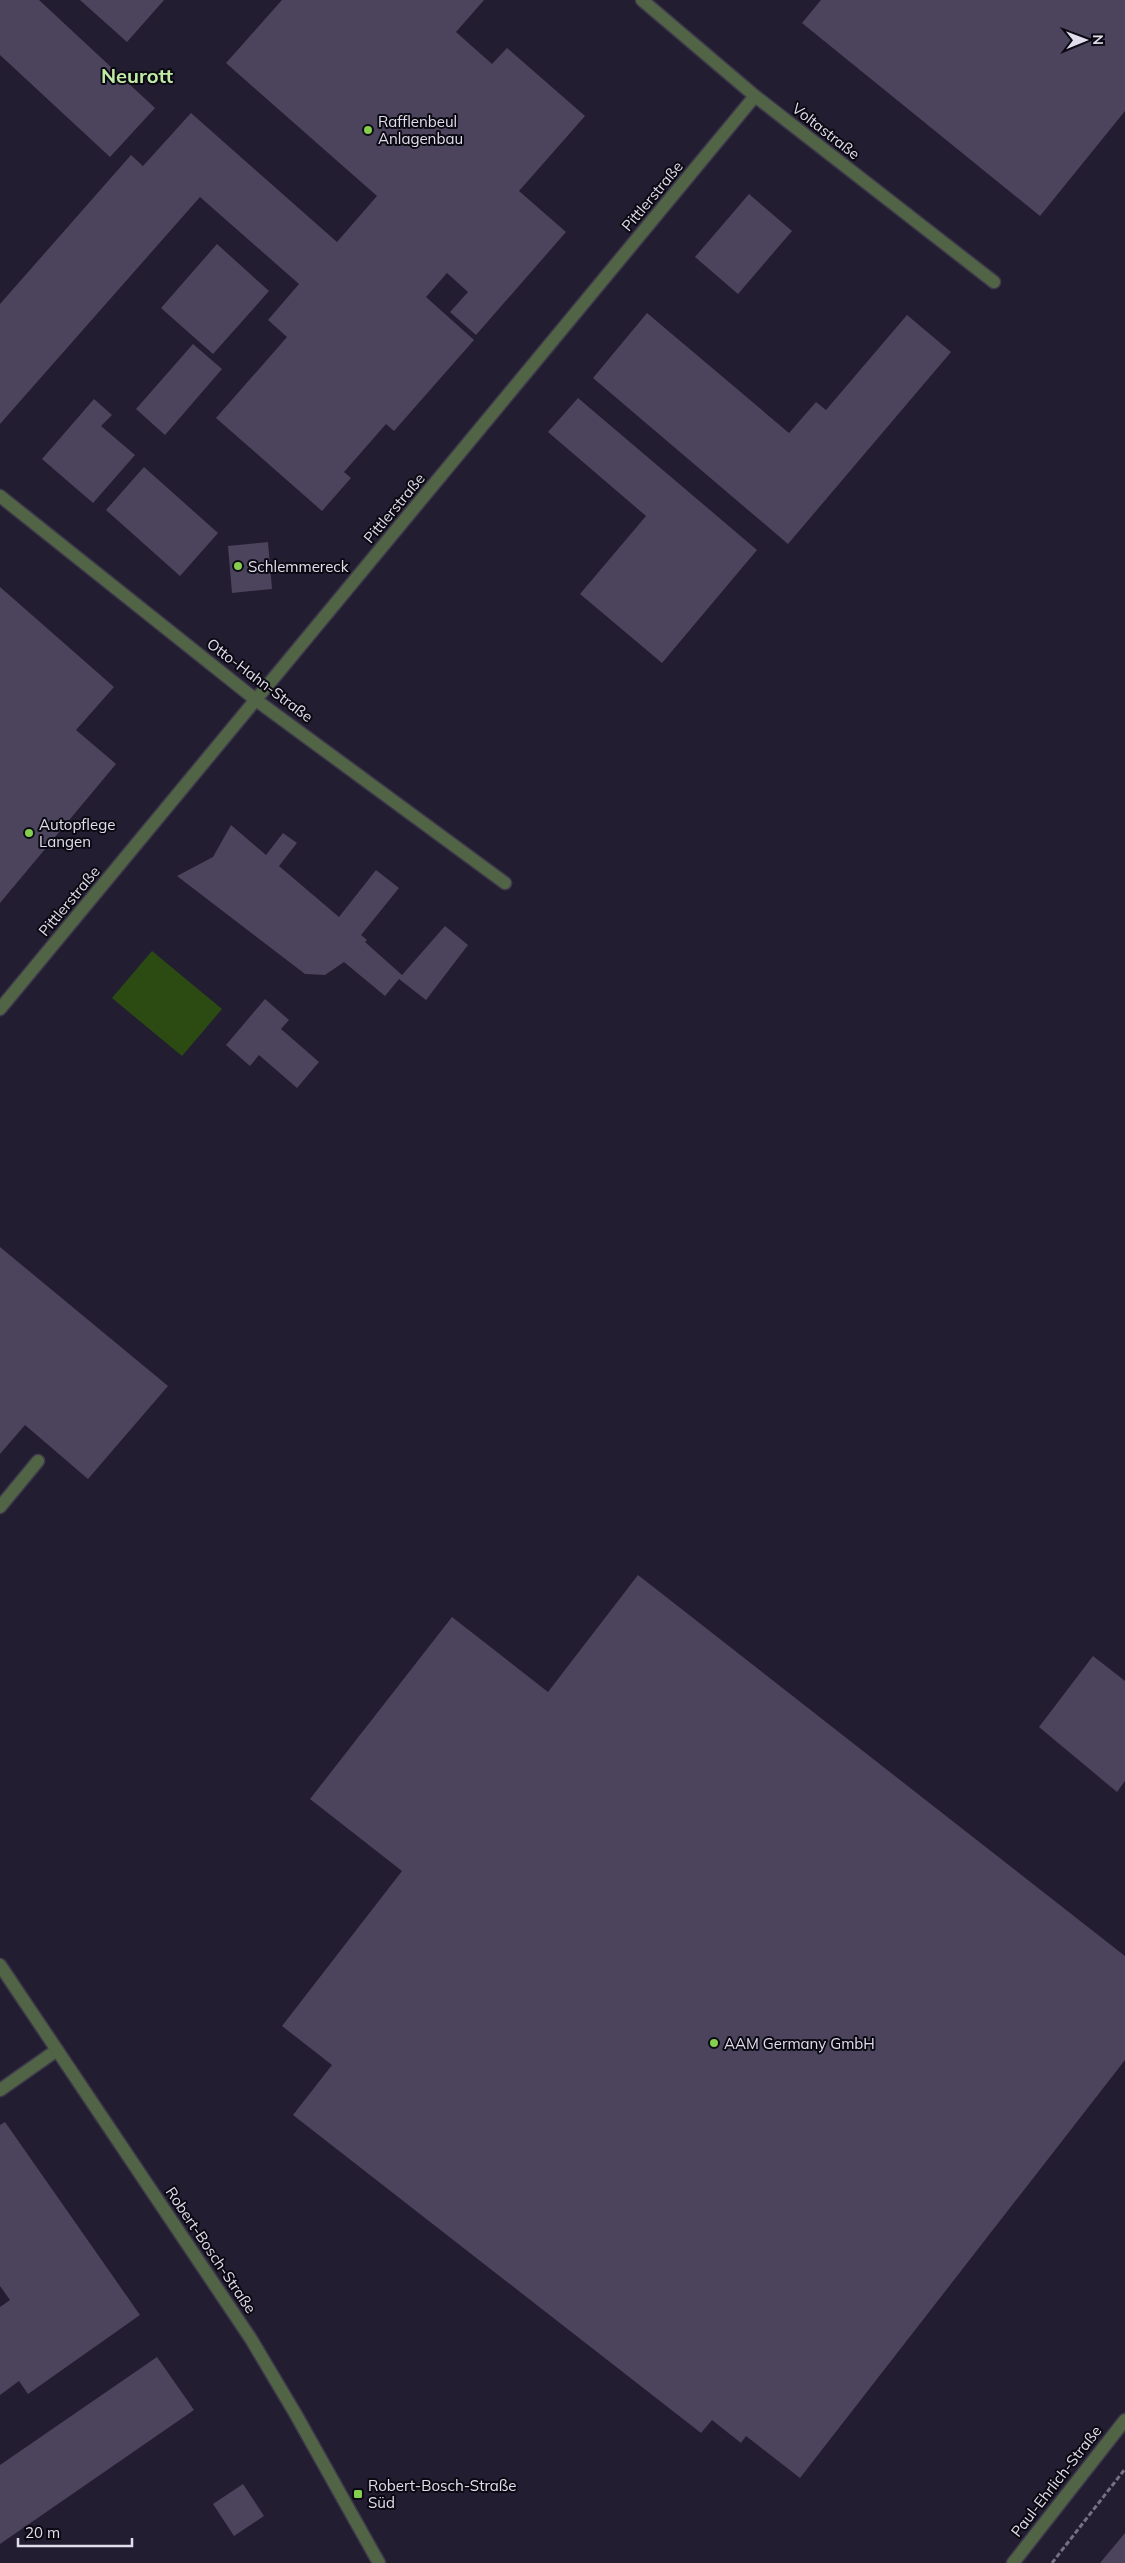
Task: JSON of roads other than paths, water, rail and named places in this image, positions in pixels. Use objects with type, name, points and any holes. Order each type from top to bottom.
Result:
[{"type":"street","name":"Voltastraße","points":[[642,0],[756,96],[994,282]]},
{"type":"street","name":"Pittlerstraße","points":[[0,1009],[756,96]]},
{"type":"street","name":"Otto-Hahn-Straße","points":[[0,496],[256,700],[505,883]]},
{"type":"street","points":[[0,1508],[38,1461]]},
{"type":"street","name":"Robert-Bosch-Straße","points":[[0,1965],[251,2339],[379,2563]]},
{"type":"street","points":[[0,2090],[57,2050]]},
{"type":"street","name":"Paul-Ehrlich-Straße","points":[[1013,2563],[1125,2420]]},
{"type":"place","name":"Rafflenbeul Anlagenbau","points":[[368,130]]},
{"type":"place","name":"Schlemmereck","points":[[238,566]]},
{"type":"place","name":"Autopflege Langen","points":[[29,833]]},
{"type":"place","name":"AAM Germany GmbH","points":[[714,2043]]},
{"type":"place","name":"Robert-Bosch-Straße Süd","points":[[358,2494]]},
{"type":"district","name":"Neurott","points":[[137,75]]}]
